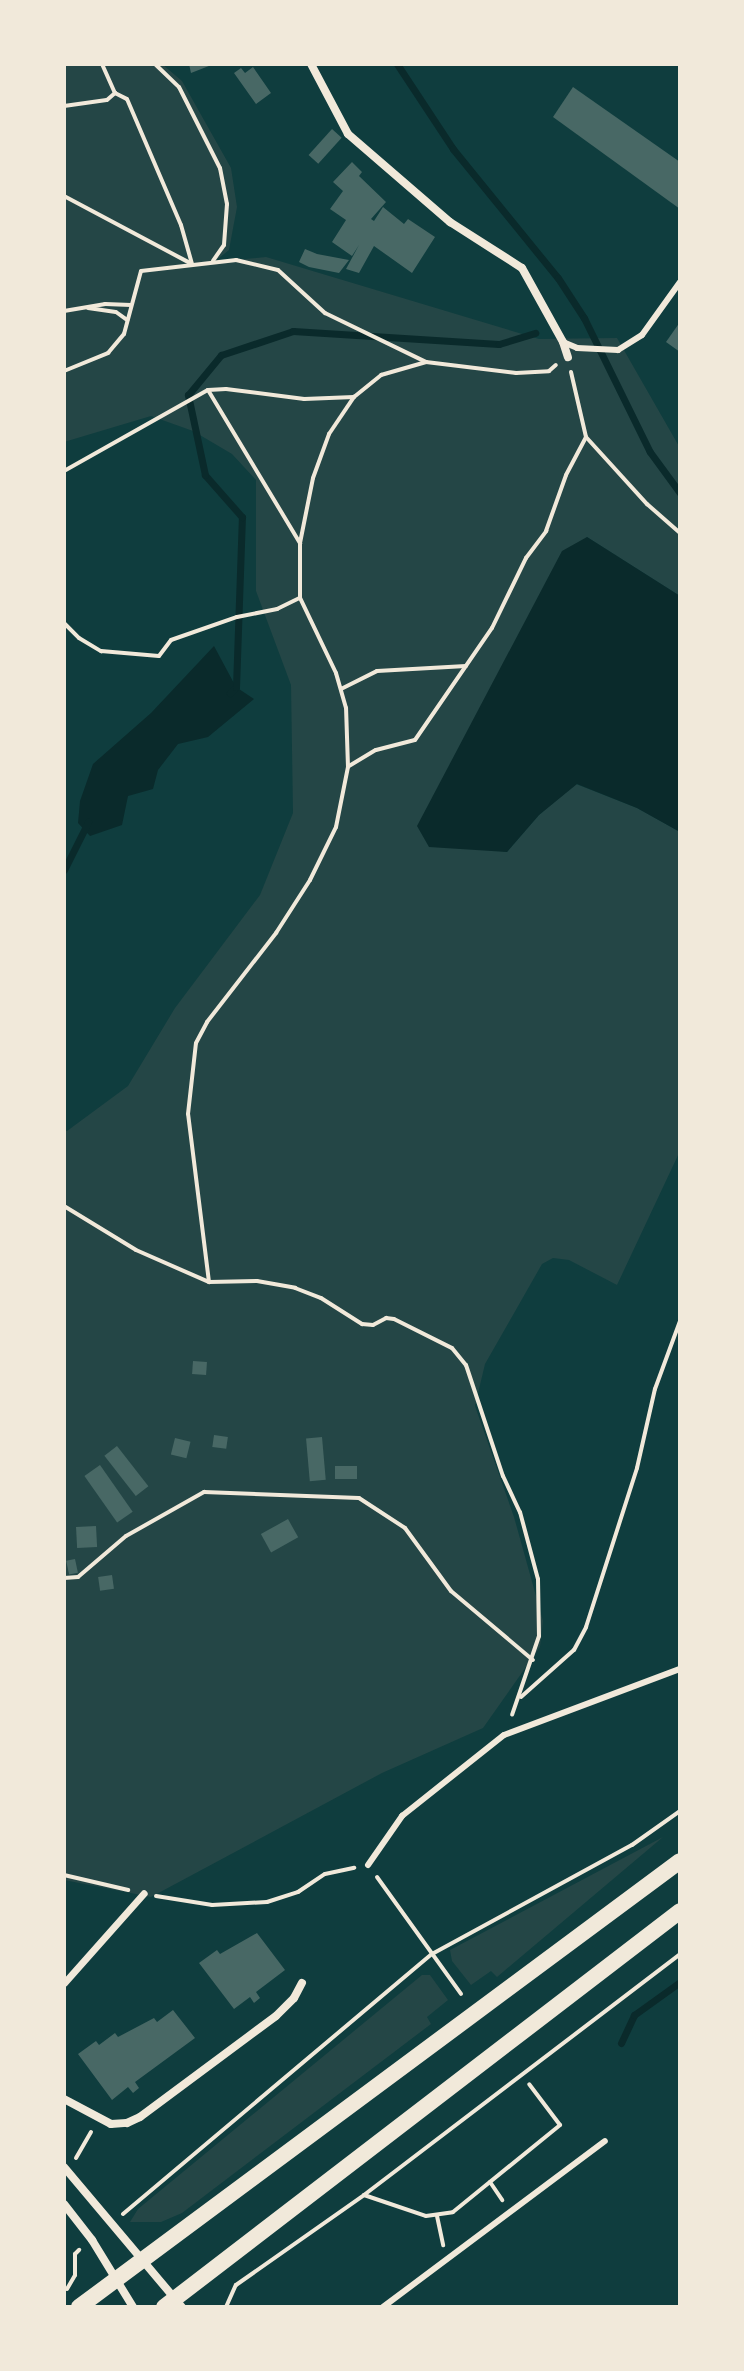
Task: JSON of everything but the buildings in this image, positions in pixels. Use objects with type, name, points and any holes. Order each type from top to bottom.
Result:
[{"type":"main road","points":[[79,2307],[680,1861]]},
{"type":"main road","points":[[174,2304],[488,2056],[680,1911]]},
{"type":"street","points":[[311,64],[348,134],[450,222],[522,268],[563,342],[568,357]]},
{"type":"street","points":[[64,1983],[144,1893]]},
{"type":"street","points":[[64,2099],[111,2124],[127,2123],[140,2117],[276,2016],[294,1998],[302,1983]]},
{"type":"street","points":[[64,2167],[144,2259],[174,2304]]},
{"type":"street","points":[[64,2204],[133,2307]]},
{"type":"lane","points":[[563,342],[595,351],[618,350],[642,335],[680,282]]},
{"type":"lane","points":[[368,1865],[402,1816],[504,1735],[680,1669]]},
{"type":"lane","points":[[383,2307],[605,2141]]},
{"type":"path","points":[[102,64],[115,93],[127,99],[181,225],[192,264]]},
{"type":"path","points":[[155,64],[179,87],[220,168],[227,204],[224,245],[212,262]]},
{"type":"path","points":[[64,106],[107,100],[115,93]]},
{"type":"path","points":[[64,196],[192,264]]},
{"type":"path","points":[[64,371],[108,353],[124,334],[141,271],[212,262],[250,261],[278,270],[325,313],[426,362],[516,373],[549,371],[568,357],[586,437],[647,504],[680,533]]},
{"type":"path","points":[[64,311],[131,305]]},
{"type":"path","points":[[85,308],[116,312],[127,320]]},
{"type":"path","points":[[209,1282],[188,1114],[196,1043],[207,1022],[276,933],[310,880],[336,827],[348,767],[346,708],[341,689],[300,598],[300,543],[318,463],[329,434],[354,397],[381,375],[426,362]]},
{"type":"path","points":[[64,471],[208,390],[226,389],[304,399],[354,397]]},
{"type":"path","points":[[208,390],[300,543]]},
{"type":"path","points":[[348,767],[376,750],[415,740],[492,628],[526,558],[546,531],[566,475],[586,437]]},
{"type":"path","points":[[64,623],[79,638],[101,651],[159,656],[171,640],[237,617],[277,609],[300,598]]},
{"type":"path","points":[[341,689],[377,671],[466,666]]},
{"type":"path","points":[[64,1206],[136,1250],[209,1282],[257,1281],[295,1288],[321,1298],[362,1324],[373,1325],[386,1318],[394,1319],[452,1348],[466,1365],[530,1544],[538,1579],[539,1636],[520,1699],[504,1735]]},
{"type":"path","points":[[520,1699],[574,1650],[586,1627],[637,1468],[655,1389],[680,1321]]},
{"type":"path","points":[[64,1578],[78,1577],[126,1536],[204,1492],[359,1498],[405,1528],[451,1591],[533,1660]]},
{"type":"path","points":[[121,2216],[432,1954],[632,1845],[680,1811]]},
{"type":"path","points":[[64,1875],[212,1905],[267,1902],[298,1892],[325,1874],[368,1865],[461,1994]]},
{"type":"path","points":[[226,2307],[236,2285],[364,2195],[680,1954]]},
{"type":"path","points":[[364,2195],[426,2216],[453,2212],[560,2125],[529,2084]]},
{"type":"path","points":[[76,2158],[93,2133]]},
{"type":"path","points":[[490,2182],[510,2212]]},
{"type":"path","points":[[437,2216],[439,2237],[449,2258]]},
{"type":"path","points":[[64,2293],[75,2275],[75,2254],[70,2242]]},
{"type":"path","points":[[75,2254],[81,2249]]},
{"type":"shaded area","points":[[64,64],[162,64],[182,81],[231,168],[237,207],[229,250],[214,262],[266,257],[539,339],[617,338],[680,448],[680,596],[587,537],[487,849],[507,852],[539,815],[576,784],[637,808],[680,832],[680,1151],[617,1285],[569,1260],[553,1258],[542,1264],[485,1364],[475,1406],[514,1517],[543,1621],[540,1647],[483,1728],[382,1773],[151,1897],[64,1880],[64,1130],[67,1131],[128,1086],[175,1008],[260,895],[293,813],[291,685],[256,591],[256,480],[232,454],[193,431],[151,416],[64,442]]},
{"type":"shaded area","points":[[587,537],[680,596],[680,832],[637,808],[577,784],[539,815],[507,852],[429,847],[417,826],[562,551]]},
{"type":"shaded area","points":[[214,646],[236,687],[254,699],[208,737],[178,744],[158,770],[153,789],[128,796],[122,825],[90,836],[78,823],[80,801],[93,764],[151,713]]},
{"type":"shaded area","points":[[663,1837],[497,1977],[491,1971],[471,1985],[452,1961],[450,1950]]},
{"type":"shaded area","points":[[422,1975],[430,1975],[448,2000],[427,2017],[431,2024],[182,2213],[161,2222],[130,2222],[138,2209]]},
{"type":"waterway","points":[[397,64],[453,149],[558,278],[584,318],[650,452],[680,493]]},
{"type":"waterway","points":[[230,693],[236,687],[242,517],[205,475],[188,395],[221,355],[293,331],[499,344],[535,333]]},
{"type":"waterway","points":[[64,870],[88,822]]},
{"type":"waterway","points":[[621,2043],[634,2015],[680,1982]]}]
